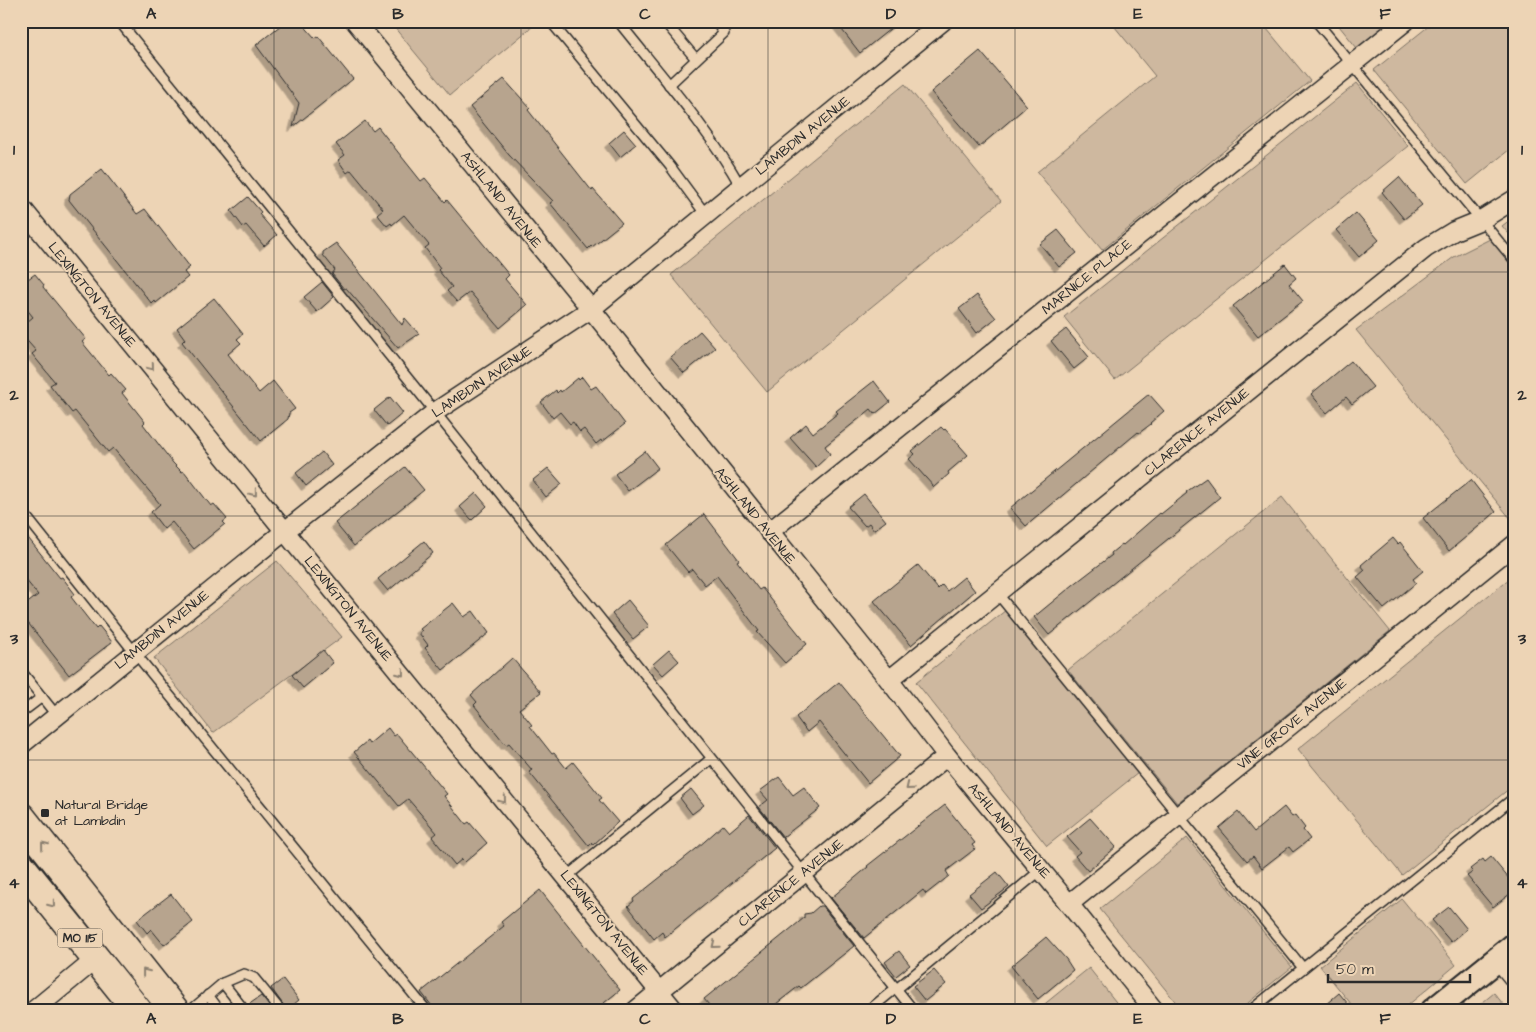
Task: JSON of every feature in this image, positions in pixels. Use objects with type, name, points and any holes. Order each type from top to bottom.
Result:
[{"type":"main road","points":[[21,818],[175,1011]]},
{"type":"main road","name":"MO 115","points":[[21,866],[138,1011]]},
{"type":"street","name":"ASHLAND AVENUE","points":[[355,21],[590,309],[947,756],[1042,870],[1155,1011]]},
{"type":"street","name":"LAMBDIN AVENUE","points":[[21,745],[435,412],[590,309],[943,21]]},
{"type":"street","name":"MARNICE PLACE","points":[[769,532],[1406,21]]},
{"type":"street","name":"CLARENCE AVENUE","points":[[888,680],[1426,248],[1454,231],[1481,220],[1515,199]]},
{"type":"street","name":"LEXINGTON AVENUE","points":[[21,207],[674,1011]]},
{"type":"street","name":"VINE GROVE AVENUE","points":[[1069,904],[1515,544]]},
{"type":"street","name":"CLARENCE AVENUE","points":[[634,1011],[947,756]]},
{"type":"street","points":[[1433,1011],[1506,952],[1515,980]]},
{"type":"street","points":[[33,1011],[96,959]]},
{"type":"lane","points":[[119,21],[435,412],[914,1011]]},
{"type":"lane","points":[[618,21],[732,169],[741,186]]},
{"type":"lane","points":[[664,21],[696,59]]},
{"type":"lane","points":[[669,85],[724,33],[714,21]]},
{"type":"lane","points":[[1316,21],[1515,261]]},
{"type":"lane","points":[[551,22],[670,166],[706,215]]},
{"type":"lane","points":[[21,510],[427,1011]]},
{"type":"lane","points":[[997,593],[1303,968]]},
{"type":"lane","points":[[21,671],[57,716]]},
{"type":"lane","points":[[21,713],[42,697]]},
{"type":"lane","points":[[566,877],[711,758]]},
{"type":"lane","points":[[1250,1011],[1515,796]]},
{"type":"lane","points":[[868,1011],[1042,870]]},
{"type":"lane","points":[[190,1011],[223,983],[244,974],[254,978],[281,1011]]},
{"type":"lane","points":[[223,983],[245,1011]]},
{"type":"lane","points":[[208,995],[220,1011]]},
{"type":"shaded area","points":[[389,21],[539,21],[450,95]]},
{"type":"shaded area","points":[[1110,21],[1277,21],[1267,29],[1310,81],[1102,250],[1037,172],[1155,76]]},
{"type":"shaded area","points":[[1335,21],[1390,21],[1357,48]]},
{"type":"shaded area","points":[[1435,21],[1512,21],[1515,25],[1515,145],[1467,184],[1374,70]]},
{"type":"shaded area","points":[[1357,83],[1408,146],[1115,380],[1064,317]]},
{"type":"shaded area","points":[[905,84],[1001,201],[767,392],[671,275]]},
{"type":"shaded area","points":[[1515,216],[1515,241],[1502,226]]},
{"type":"shaded area","points":[[1492,238],[1515,267],[1515,524],[1356,330],[1454,257]]},
{"type":"shaded area","points":[[1282,497],[1390,631],[1177,803],[1068,670]]},
{"type":"shaded area","points":[[277,561],[342,637],[213,733],[154,658]]},
{"type":"shaded area","points":[[1515,574],[1515,784],[1402,875],[1298,749]]},
{"type":"shaded area","points":[[1006,610],[1138,773],[1047,846],[916,682]]},
{"type":"shaded area","points":[[1187,838],[1292,967],[1238,1011],[1183,1011],[1100,909]]},
{"type":"shaded area","points":[[1402,899],[1456,965],[1401,1011],[1357,1011],[1320,966]]},
{"type":"shaded area","points":[[1089,968],[1123,1011],[1036,1011]]},
{"type":"shaded area","points":[[1494,993],[1509,1011],[1472,1011]]},
{"type":"building","points":[[286,21],[300,21],[315,38],[318,36],[353,79],[293,127],[299,103],[256,45]]},
{"type":"building","points":[[835,21],[900,21],[860,53]]},
{"type":"building","points":[[980,51],[1027,106],[979,147],[931,92]]},
{"type":"building","points":[[504,79],[530,108],[528,110],[592,191],[593,189],[622,223],[592,247],[588,249],[550,203],[553,201],[509,155],[470,107]]},
{"type":"building","points":[[365,121],[373,131],[378,127],[421,181],[425,178],[445,202],[447,200],[509,275],[505,279],[527,305],[500,328],[470,292],[457,302],[447,291],[452,287],[438,270],[440,268],[425,248],[429,245],[404,215],[392,225],[391,223],[387,226],[377,214],[383,209],[351,170],[347,173],[338,160],[345,155],[336,144]]},
{"type":"building","points":[[624,130],[636,144],[620,157],[609,143]]},
{"type":"building","points":[[102,169],[137,214],[145,209],[190,267],[184,272],[188,277],[156,303],[155,301],[152,304],[69,200],[70,194]]},
{"type":"building","points":[[1399,177],[1422,205],[1404,219],[1382,192]]},
{"type":"building","points":[[248,197],[261,212],[259,214],[277,235],[264,246],[246,225],[243,227],[231,211]]},
{"type":"building","points":[[1356,213],[1379,240],[1359,257],[1336,230]]},
{"type":"building","points":[[1058,230],[1077,253],[1059,267],[1040,244]]},
{"type":"building","points":[[336,243],[402,325],[405,318],[419,334],[398,348],[346,288],[344,289],[332,274],[335,270],[323,255],[323,252]]},
{"type":"building","points":[[1285,264],[1296,278],[1289,284],[1303,301],[1258,336],[1233,306]]},
{"type":"building","points":[[35,274],[44,285],[43,287],[86,339],[82,342],[109,375],[111,373],[126,390],[122,393],[145,422],[143,424],[173,463],[182,472],[184,471],[211,506],[214,504],[227,519],[223,522],[225,524],[194,549],[172,522],[164,529],[151,512],[160,504],[113,448],[108,452],[75,411],[72,413],[50,385],[55,382],[32,354],[36,351],[21,334],[21,327],[33,317],[21,302],[21,284]]},
{"type":"building","points":[[322,282],[334,297],[317,312],[304,297]]},
{"type":"building","points":[[977,295],[996,318],[977,333],[959,309]]},
{"type":"building","points":[[214,298],[243,334],[237,339],[241,343],[228,354],[259,393],[273,381],[295,409],[289,413],[288,419],[261,441],[182,342],[185,339],[177,328]]},
{"type":"building","points":[[1066,329],[1089,357],[1074,369],[1051,341]]},
{"type":"building","points":[[700,331],[715,348],[684,373],[670,357]]},
{"type":"building","points":[[1351,361],[1373,387],[1352,404],[1346,397],[1327,413],[1311,394]]},
{"type":"building","points":[[582,377],[591,389],[596,386],[625,424],[602,442],[601,440],[596,444],[584,429],[580,432],[573,422],[570,424],[560,412],[553,418],[541,402],[556,390],[557,393],[560,390],[561,392],[578,378],[579,380]]},
{"type":"building","points":[[874,381],[890,402],[875,414],[871,409],[825,446],[830,454],[816,467],[790,438],[806,424],[813,433],[838,413],[836,411]]},
{"type":"building","points":[[1149,394],[1164,411],[1151,424],[1138,432],[1026,526],[1010,508]]},
{"type":"building","points":[[390,397],[403,413],[387,426],[374,410]]},
{"type":"building","points":[[941,427],[968,455],[934,487],[909,459],[915,454],[912,451]]},
{"type":"building","points":[[645,451],[658,468],[628,491],[615,474]]},
{"type":"building","points":[[322,452],[332,465],[306,486],[296,473]]},
{"type":"building","points":[[405,467],[424,490],[354,546],[335,523]]},
{"type":"building","points":[[548,468],[562,484],[546,497],[533,480]]},
{"type":"building","points":[[1206,478],[1220,497],[1049,635],[1034,617],[1112,555],[1111,553],[1160,513]]},
{"type":"building","points":[[1471,480],[1496,512],[1449,551],[1423,518]]},
{"type":"building","points":[[476,493],[487,506],[472,520],[460,507]]},
{"type":"building","points":[[864,494],[886,521],[874,530],[869,523],[865,526],[848,507]]},
{"type":"building","points":[[704,514],[759,590],[762,588],[807,644],[785,663],[757,632],[759,631],[717,576],[705,585],[692,569],[688,572],[666,545]]},
{"type":"building","points":[[21,529],[75,594],[71,597],[96,629],[99,626],[112,642],[69,675],[21,614],[21,608],[38,595],[21,574]]},
{"type":"building","points":[[1393,538],[1398,544],[1400,542],[1423,571],[1413,579],[1416,583],[1384,609],[1357,577],[1365,570],[1361,565]]},
{"type":"building","points":[[424,541],[433,553],[388,591],[378,579]]},
{"type":"building","points":[[918,565],[938,589],[942,585],[947,591],[964,577],[975,591],[911,645],[874,601]]},
{"type":"building","points":[[628,600],[649,626],[633,639],[612,614]]},
{"type":"building","points":[[453,603],[464,617],[473,611],[489,633],[443,670],[425,648],[428,645],[419,633],[422,631],[420,629]]},
{"type":"building","points":[[323,650],[333,663],[303,688],[292,675]]},
{"type":"building","points":[[669,650],[679,661],[663,675],[653,664]]},
{"type":"building","points":[[512,658],[541,692],[519,709],[552,754],[554,753],[566,768],[573,762],[602,798],[599,800],[618,822],[593,845],[592,843],[589,846],[529,772],[532,770],[509,743],[506,745],[474,705],[477,702],[471,695]]},
{"type":"building","points":[[839,682],[900,756],[868,783],[819,722],[807,732],[796,717]]},
{"type":"building","points":[[388,728],[394,736],[397,734],[447,794],[444,796],[466,824],[469,822],[487,843],[465,862],[462,859],[455,865],[432,837],[437,833],[408,799],[399,806],[354,752],[367,741],[369,744]]},
{"type":"building","points":[[779,777],[793,795],[804,787],[820,808],[783,837],[759,807],[768,800],[760,791]]},
{"type":"building","points":[[691,789],[704,805],[692,814],[680,798]]},
{"type":"building","points":[[945,805],[975,843],[972,845],[975,849],[946,871],[949,876],[926,894],[923,890],[864,938],[831,898],[867,866]]},
{"type":"building","points":[[1284,807],[1292,817],[1295,815],[1305,828],[1303,830],[1310,839],[1293,852],[1289,847],[1262,868],[1253,856],[1247,861],[1219,828],[1238,812],[1254,832]]},
{"type":"building","points":[[749,815],[775,848],[665,937],[662,932],[654,939],[628,906],[634,901],[633,899],[723,825],[729,832]]},
{"type":"building","points":[[1090,818],[1116,847],[1088,871],[1075,856],[1080,852],[1067,837]]},
{"type":"building","points":[[1491,857],[1515,886],[1515,890],[1493,907],[1467,876],[1473,872],[1470,869],[1483,859],[1485,862]]},
{"type":"building","points":[[997,872],[1009,887],[981,908],[969,894]]},
{"type":"building","points":[[540,890],[620,990],[594,1011],[436,1011],[421,992],[504,926],[501,922]]},
{"type":"building","points":[[171,894],[193,922],[164,945],[151,929],[147,933],[137,920]]},
{"type":"building","points":[[819,906],[822,906],[854,946],[801,988],[799,986],[767,1011],[714,1011],[704,999],[804,918],[804,914],[811,913]]},
{"type":"building","points":[[1449,907],[1467,929],[1451,942],[1432,920]]},
{"type":"building","points":[[1046,937],[1066,959],[1073,970],[1038,999],[1011,966]]},
{"type":"building","points":[[899,951],[910,965],[896,976],[885,962]]},
{"type":"building","points":[[934,970],[946,984],[925,1001],[913,986]]},
{"type":"building","points":[[283,979],[299,1000],[287,1010],[271,988]]},
{"type":"building","points":[[1339,993],[1354,1011],[1318,1011]]},
{"type":"building","points":[[261,996],[273,1011],[251,1011],[248,1005]]},
{"type":"place","name":"Natural Bridge at Lambdin","points":[[45,813]]}]
